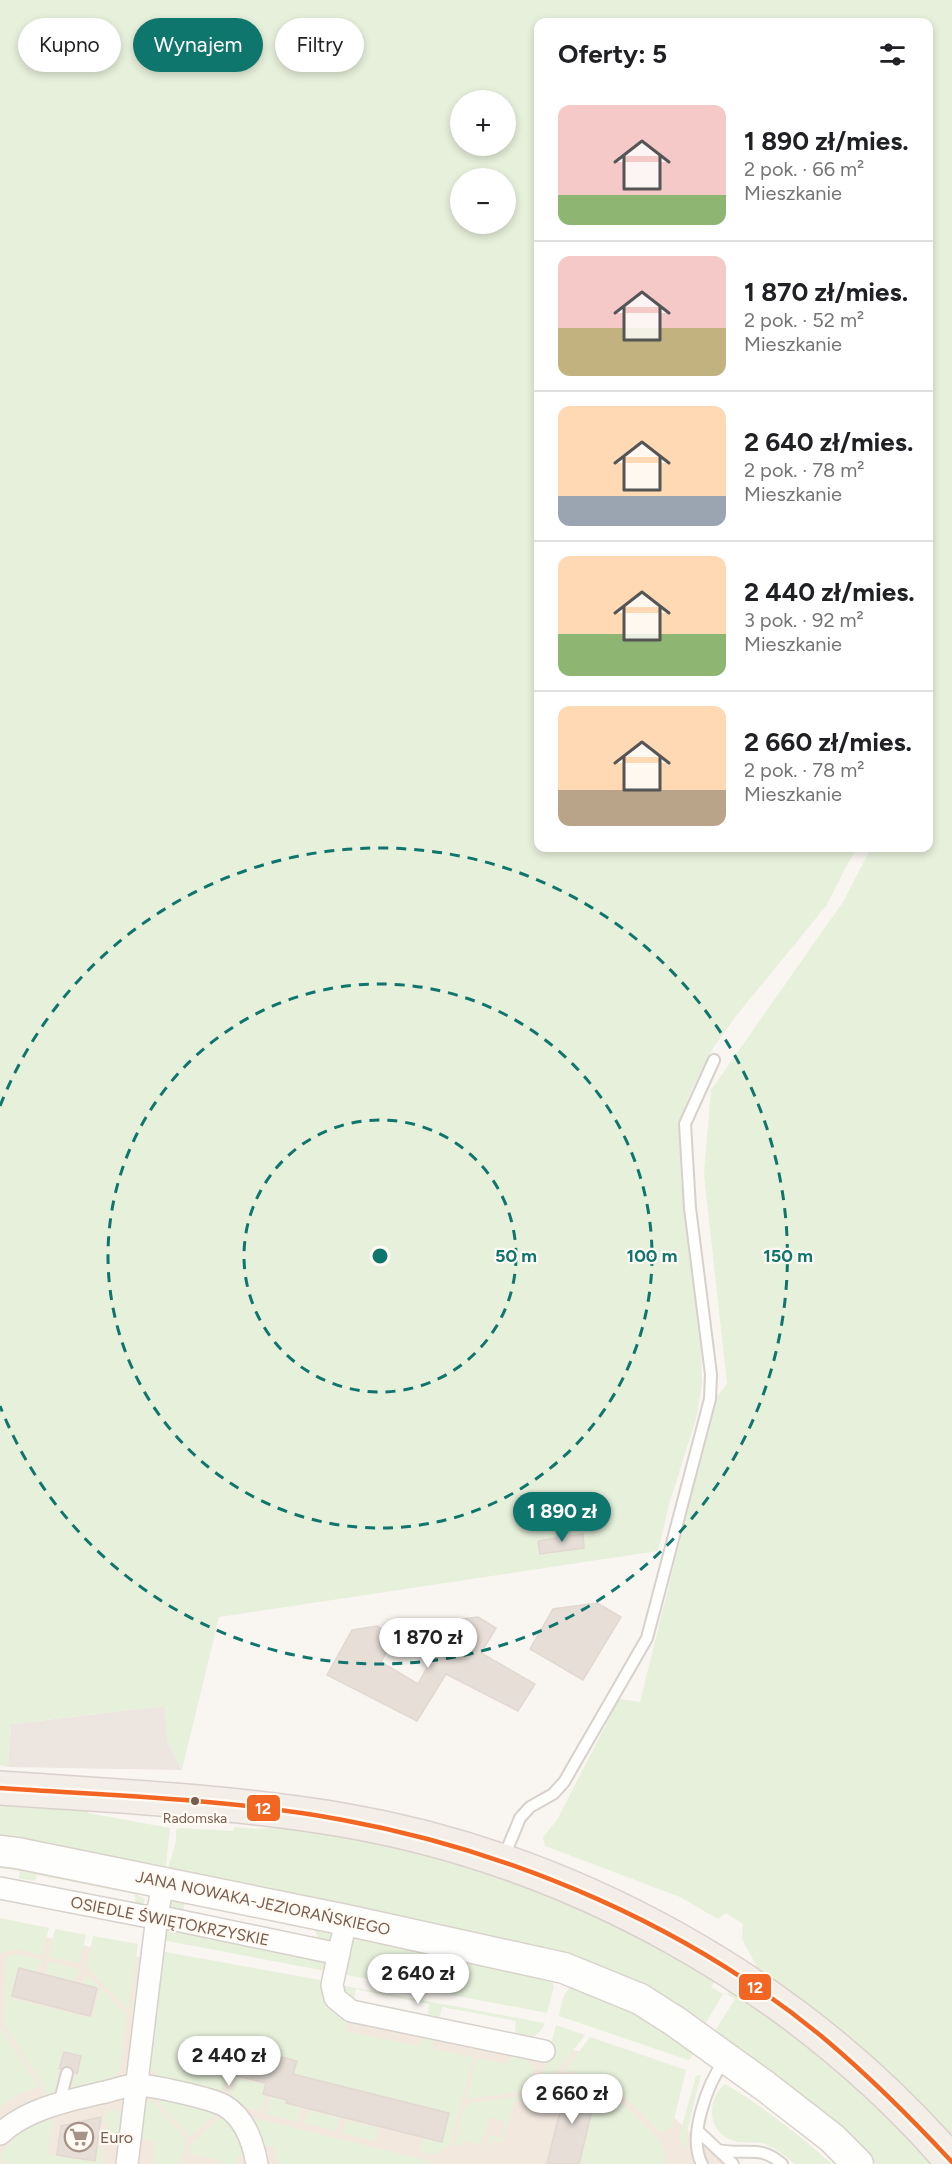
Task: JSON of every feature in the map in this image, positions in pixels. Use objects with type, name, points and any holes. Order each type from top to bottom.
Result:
[{"type":"main road","points":[[0,1788],[246,1807],[344,1820],[447,1845],[551,1880],[602,1901],[660,1930],[732,1972],[780,2005],[848,2058],[895,2101],[952,2162]]},
{"type":"street","name":"JANA NOWAKA-JEZIORAŃSKIEGO","points":[[0,1851],[164,1882],[564,1968],[640,1999],[726,2058],[832,2138],[858,2164]]},
{"type":"street","points":[[127,2164],[157,1916],[164,1882]]},
{"type":"street","name":"OSIEDLE ŚWIĘTOKRZYSKIE","points":[[0,1888],[144,1916],[157,1916],[339,1954]]},
{"type":"street","points":[[346,1920],[332,1985],[335,1998],[351,2011],[544,2051]]},
{"type":"street","points":[[0,2134],[24,2117],[59,2104],[136,2085],[181,2092],[224,2105],[241,2121],[247,2131],[252,2141],[257,2164]]},
{"type":"lane","points":[[502,1862],[520,1818],[530,1807],[553,1794],[564,1782],[647,1638],[710,1399],[711,1374],[690,1208],[685,1124],[714,1060]]},
{"type":"lane","points":[[702,2164],[699,2159],[698,2131],[710,2086],[726,2058]]},
{"type":"lane","points":[[59,2104],[68,2073]]},
{"type":"lane","points":[[698,2131],[734,2164]]},
{"type":"lane","points":[[718,2150],[733,2153],[764,2152],[773,2155],[782,2164]]},
{"type":"shaded area","points":[[165,1706],[167,1741],[182,1770],[8,1767],[11,1724]]},
{"type":"shaded area","points":[[0,1929],[610,2058],[724,2164],[0,2164]]},
{"type":"green space","points":[[0,0],[952,0],[952,2135],[858,2045],[759,1971],[742,1939],[743,1924],[726,1913],[718,1919],[680,1897],[545,1846],[543,1837],[557,1820],[619,1699],[640,1702],[715,1399],[727,1384],[704,1174],[711,1090],[843,902],[869,852],[933,852],[933,18],[534,18],[534,852],[854,852],[826,906],[736,1016],[713,1048],[688,1098],[679,1131],[681,1177],[701,1345],[702,1385],[696,1419],[670,1501],[658,1551],[219,1617],[182,1770],[167,1741],[165,1706],[11,1724],[8,1767],[0,1765]]},
{"type":"green space","points":[[0,1802],[84,1809],[89,1810],[88,1813],[170,1828],[166,1866],[61,1850],[61,1846],[29,1840],[27,1844],[0,1843]]},
{"type":"green space","points":[[235,1827],[256,1829],[279,1827],[366,1839],[479,1869],[618,1924],[716,1980],[711,1987],[723,1994],[704,2026],[673,2007],[170,1872],[168,1868],[176,1841],[176,1830],[180,1828],[233,1831]]},
{"type":"green space","points":[[0,1863],[138,1886],[137,1895],[145,1899],[142,1909],[135,1905],[135,1894],[37,1875],[35,1881],[19,1878],[20,1871],[0,1868]]},
{"type":"green space","points":[[170,1898],[332,1932],[333,1942],[308,1942],[318,1936],[314,1929],[185,1902],[183,1911],[168,1909]]},
{"type":"green space","points":[[0,1918],[49,1928],[42,1955],[17,1949],[0,1953]]},
{"type":"green space","points":[[168,1928],[325,1961],[326,1971],[162,1940]]},
{"type":"green space","points":[[55,1929],[86,1935],[79,1963],[49,1957]]},
{"type":"green space","points":[[93,1936],[138,1944],[128,2010],[87,1967]]},
{"type":"green space","points":[[352,1936],[550,1976],[554,1987],[547,2013],[342,1974]]},
{"type":"green space","points":[[141,1945],[146,1946],[137,2017],[132,2014]]},
{"type":"green space","points":[[160,1951],[325,1981],[348,2019],[346,2031],[419,2046],[423,2036],[433,2037],[433,2049],[473,2057],[450,2145],[434,2155],[420,2152],[424,2138],[442,2142],[449,2113],[294,2074],[297,2060],[219,2040],[211,2071],[227,2076],[222,2094],[157,2075],[148,2069]]},
{"type":"green space","points":[[17,1954],[43,1960],[37,1972],[18,1967],[11,1998],[92,2018],[100,1988],[83,1983],[85,1976],[90,1977],[127,2015],[120,2071],[112,2078],[83,2085],[83,2089],[71,2090],[81,2057],[64,2052],[54,2094],[47,2098],[43,2085],[4,2024],[6,1957]]},
{"type":"green space","points":[[47,1961],[79,1969],[80,1974],[77,1973],[75,1981],[46,1974]]},
{"type":"green space","points":[[340,1985],[545,2023],[534,2036],[522,2036],[517,2035],[515,2031],[516,2021],[442,2007],[437,2019],[429,2017],[429,2004],[356,1989],[353,2003],[348,2002]]},
{"type":"green space","points":[[573,1985],[625,2002],[695,2049],[691,2058],[688,2060],[559,2016],[565,1995]]},
{"type":"green space","points":[[731,1988],[833,2064],[937,2164],[876,2164],[838,2128],[713,2034],[735,1999],[727,1994]]},
{"type":"green space","points":[[556,2025],[585,2035],[544,2089],[540,2088]]},
{"type":"green space","points":[[0,2027],[39,2087],[19,2094],[0,2107]]},
{"type":"green space","points":[[590,2037],[686,2070],[672,2127],[661,2133],[610,2082],[565,2070]]},
{"type":"green space","points":[[512,2053],[526,2056],[534,2069],[527,2091],[466,2099],[477,2058],[506,2064]]},
{"type":"green space","points":[[565,2075],[607,2087],[657,2137],[665,2154],[665,2164],[579,2164],[597,2090],[567,2082],[562,2100],[549,2097],[557,2080]]},
{"type":"green space","points":[[698,2075],[701,2075],[687,2132],[687,2150],[679,2137]]},
{"type":"green space","points":[[235,2077],[265,2085],[261,2111],[248,2108],[233,2099],[231,2092]]},
{"type":"green space","points":[[725,2084],[780,2121],[832,2164],[794,2164],[767,2145],[738,2142],[725,2137],[714,2124],[712,2107]]},
{"type":"green space","points":[[274,2087],[289,2090],[286,2103],[301,2107],[298,2122],[265,2113]]},
{"type":"green space","points":[[526,2096],[525,2099],[514,2102],[503,2141],[500,2143],[492,2140],[488,2146],[491,2135],[501,2138],[505,2122],[488,2117],[481,2145],[464,2140],[462,2145],[455,2144],[464,2108],[470,2103]]},
{"type":"green space","points":[[160,2097],[219,2112],[190,2137],[155,2098]]},
{"type":"green space","points":[[151,2099],[186,2139],[180,2164],[153,2164],[155,2141],[140,2137],[144,2104]]},
{"type":"green space","points":[[116,2109],[121,2114],[119,2138],[114,2138],[104,2121],[106,2113]]},
{"type":"green space","points":[[309,2110],[339,2118],[336,2131],[304,2123]]},
{"type":"green space","points":[[223,2115],[231,2120],[249,2154],[237,2157],[238,2164],[223,2164],[223,2162],[190,2153],[185,2164],[191,2144]]},
{"type":"green space","points":[[247,2116],[429,2161],[428,2164],[278,2164],[274,2146],[262,2148]]},
{"type":"green space","points":[[53,2119],[48,2154],[94,2161],[97,2147],[104,2148],[102,2164],[5,2164],[0,2156],[16,2137],[37,2124]]},
{"type":"green space","points":[[347,2120],[378,2128],[375,2141],[342,2133]]},
{"type":"building","points":[[570,1530],[571,1536],[583,1534],[584,1548],[540,1554],[538,1541],[557,1538],[557,1531]]},
{"type":"building","points":[[597,1603],[621,1617],[583,1680],[530,1649],[553,1609]]},
{"type":"building","points":[[478,1617],[496,1628],[481,1653],[535,1684],[518,1711],[446,1674],[417,1721],[327,1675],[352,1630],[377,1626],[395,1637],[381,1662],[418,1684],[453,1620]]},
{"type":"building","points":[[19,1968],[97,1988],[90,2016],[12,1996]]},
{"type":"building","points":[[219,2042],[297,2061],[293,2074],[449,2113],[442,2142],[286,2103],[287,2100],[263,2094],[266,2083],[212,2070]]},
{"type":"building","points":[[64,2052],[81,2056],[77,2074],[68,2066],[59,2069]]},
{"type":"building","points":[[567,2083],[597,2090],[579,2164],[547,2164]]},
{"type":"building","name":"Euro","points":[[101,2117],[95,2161],[57,2155],[61,2126]]},
{"type":"transit line","name":"12","points":[[0,1788],[172,1799],[301,1813],[408,1834],[472,1852],[536,1874],[599,1900],[659,1929],[718,1962],[774,1999],[859,2069],[952,2162]]},
{"type":"place","name":"Radomska","points":[[195,1801]]},
{"type":"place","name":"Euro","points":[[79,2137]]}]
